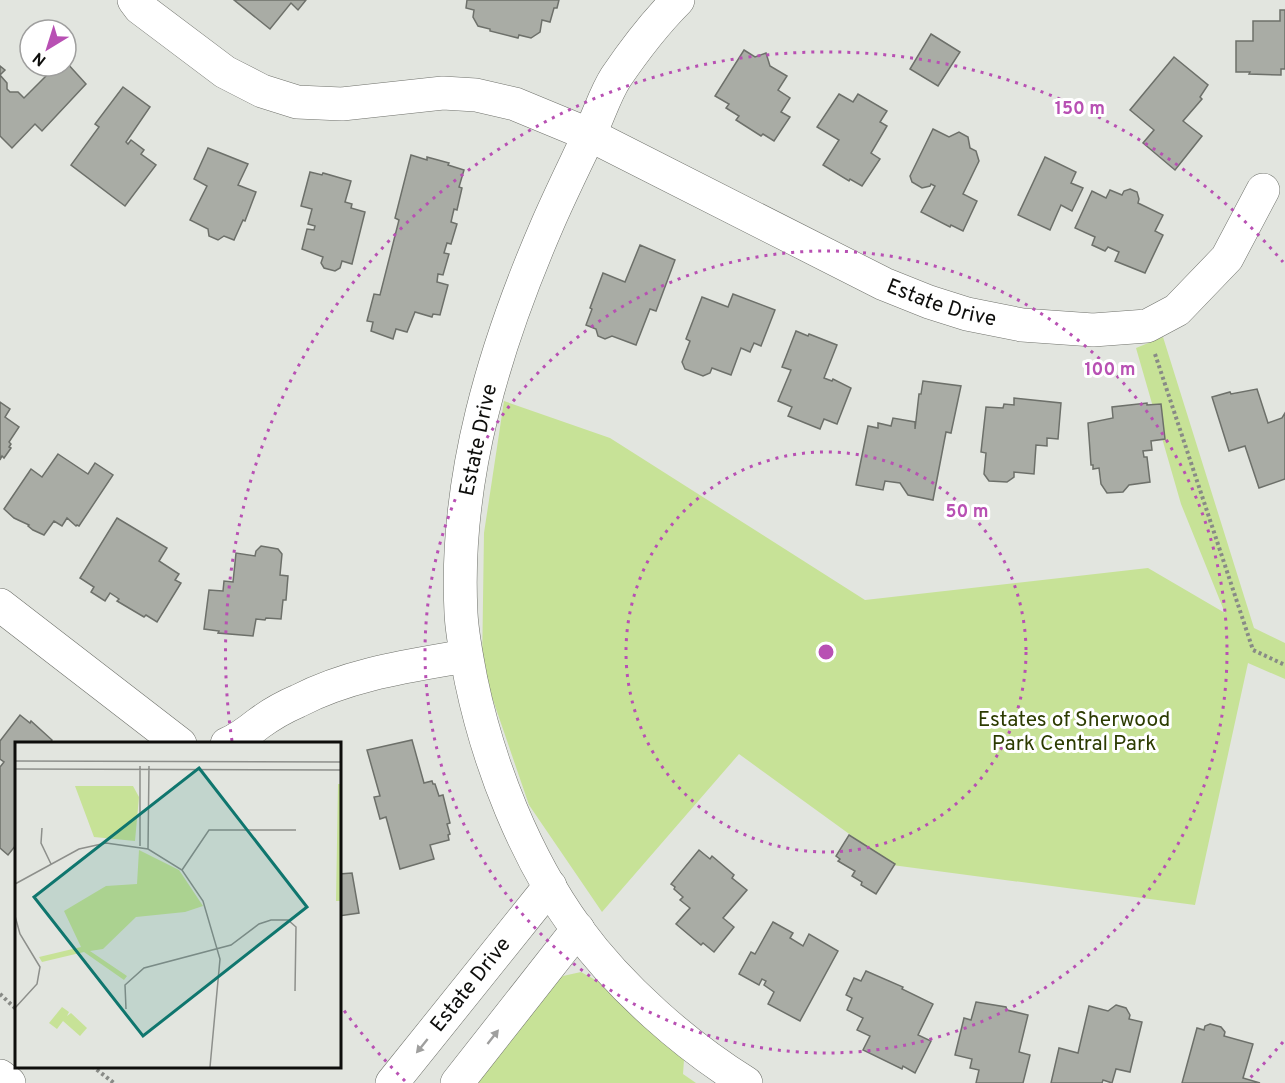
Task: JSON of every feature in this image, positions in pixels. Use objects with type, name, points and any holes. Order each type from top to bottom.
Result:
[{"type":"street","name":"Estate Drive","points":[[134,0],[140,8],[225,72],[262,92],[297,102],[342,104],[443,93],[476,95],[515,104],[590,135],[884,284],[967,314],[1022,326],[1093,330],[1147,326],[1177,310],[1227,258],[1263,190]]},
{"type":"street","name":"Estate Drive","points":[[678,0],[615,79],[560,195],[517,300],[496,361],[470,461],[461,566],[461,614],[466,656],[485,737],[504,793],[550,885],[578,930],[608,966],[642,1001],[691,1044],[746,1083]]},
{"type":"street","points":[[0,605],[177,742]]},
{"type":"street","points":[[232,742],[297,701],[335,684],[381,672],[466,656]]},
{"type":"street","name":"Estate Drive","points":[[393,1083],[550,885]]},
{"type":"street","points":[[457,1083],[578,930]]},
{"type":"street","points":[[0,1076],[9,1083]]},
{"type":"path","points":[[1147,326],[1253,650],[1285,664]]},
{"type":"path","points":[[0,994],[15,1008]]},
{"type":"path","points":[[95,1068],[114,1083]]},
{"type":"green space","name":"Estates of Sherwood Park Central Park","points":[[1163,337],[1254,628],[1285,643],[1285,679],[1248,663],[1195,905],[892,865],[739,754],[602,912],[529,805],[482,668],[484,533],[504,401],[610,438],[865,600],[1148,568],[1225,613],[1181,504],[1136,348]]},
{"type":"green space","points":[[581,972],[599,982],[684,1060],[683,1074],[696,1083],[470,1083],[546,985],[563,976]]},
{"type":"building","points":[[234,0],[306,0],[298,10],[291,3],[270,29]]},
{"type":"building","points":[[467,0],[559,0],[550,22],[542,20],[540,32],[531,38],[519,35],[518,38],[478,26],[473,17],[474,10],[466,8]]},
{"type":"building","points":[[1280,10],[1285,10],[1285,69],[1281,69],[1281,75],[1236,72],[1236,41],[1253,41],[1253,21],[1280,21]]},
{"type":"building","points":[[931,34],[960,52],[938,86],[910,69]]},
{"type":"building","points":[[744,50],[755,57],[766,53],[770,66],[787,76],[778,90],[790,98],[781,112],[790,117],[774,141],[763,134],[761,136],[736,120],[739,116],[726,108],[729,104],[715,96]]},
{"type":"building","points":[[1174,57],[1208,85],[1200,97],[1202,99],[1183,121],[1202,136],[1175,170],[1143,143],[1154,130],[1130,110]]},
{"type":"building","points":[[0,75],[7,83],[7,89],[10,92],[18,92],[24,98],[44,78],[78,78],[78,75],[86,84],[42,131],[35,124],[12,148],[0,136]]},
{"type":"building","points":[[123,87],[150,107],[126,142],[128,144],[131,140],[144,150],[141,154],[156,165],[125,206],[71,165],[99,127],[95,124]]},
{"type":"building","points":[[839,94],[853,102],[858,94],[887,111],[880,122],[887,126],[871,153],[880,159],[862,186],[823,165],[839,140],[817,127]]},
{"type":"building","points":[[933,129],[949,137],[959,132],[968,137],[970,148],[976,151],[979,161],[963,194],[977,201],[963,231],[921,212],[935,186],[931,184],[922,188],[912,182],[910,176]]},
{"type":"building","points":[[208,148],[248,164],[238,185],[256,192],[245,221],[243,220],[234,240],[224,236],[218,240],[209,236],[208,229],[190,220],[207,186],[194,179]]},
{"type":"building","points":[[411,155],[449,163],[448,165],[464,170],[459,187],[462,188],[457,210],[454,209],[451,222],[457,224],[451,244],[447,243],[444,253],[449,254],[443,275],[438,274],[437,282],[448,285],[440,315],[433,314],[432,317],[415,312],[407,332],[396,329],[393,339],[371,331],[373,322],[367,321],[374,294],[380,295],[399,220],[395,218]]},
{"type":"building","points":[[1045,157],[1076,172],[1071,183],[1083,188],[1072,211],[1061,205],[1050,230],[1018,215]]},
{"type":"building","points":[[310,172],[322,175],[323,173],[351,181],[345,202],[352,204],[351,208],[365,212],[352,264],[342,261],[340,268],[335,271],[324,268],[321,263],[323,257],[302,249],[307,229],[314,230],[315,226],[308,224],[312,209],[301,206]]},
{"type":"building","points":[[1130,189],[1137,192],[1138,203],[1163,215],[1155,231],[1163,235],[1145,273],[1115,261],[1119,252],[1108,247],[1105,251],[1092,245],[1095,237],[1075,228],[1092,191],[1106,198],[1110,190],[1122,195],[1124,191]]},
{"type":"building","points":[[640,245],[675,260],[656,311],[650,309],[636,345],[612,336],[605,339],[598,336],[596,329],[586,325],[603,273],[625,282]]},
{"type":"building","points":[[733,294],[775,310],[761,346],[754,343],[750,352],[741,348],[731,375],[712,368],[710,373],[703,376],[685,369],[682,362],[690,341],[686,339],[702,297],[728,307]]},
{"type":"building","points":[[796,331],[837,345],[824,378],[832,381],[833,379],[851,388],[837,424],[824,419],[820,429],[788,416],[792,407],[778,401],[791,370],[782,367]]},
{"type":"building","points":[[923,381],[961,386],[951,433],[946,432],[933,500],[908,495],[900,483],[885,481],[883,490],[856,485],[868,426],[878,428],[878,423],[891,426],[893,418],[915,422],[915,429],[919,394],[921,394]]},
{"type":"building","points":[[1257,389],[1268,423],[1282,418],[1285,413],[1285,479],[1259,488],[1245,446],[1229,451],[1212,397]]},
{"type":"building","points":[[1014,398],[1061,403],[1058,439],[1047,438],[1047,446],[1036,445],[1034,474],[1014,472],[1014,477],[1007,482],[989,481],[984,474],[986,453],[981,452],[986,407],[1003,408],[1004,404],[1014,405]]},
{"type":"building","points":[[0,402],[10,409],[5,417],[19,427],[9,442],[11,448],[0,460]]},
{"type":"building","points":[[1147,403],[1147,405],[1161,404],[1165,439],[1151,441],[1152,450],[1143,451],[1144,457],[1147,457],[1150,482],[1129,485],[1123,492],[1107,493],[1101,484],[1099,468],[1093,469],[1091,465],[1088,423],[1113,418],[1112,407]]},
{"type":"building","points":[[58,454],[88,474],[95,463],[113,475],[79,526],[67,518],[62,526],[54,521],[44,535],[14,518],[4,509],[31,469],[42,477]]},
{"type":"building","points":[[117,518],[167,548],[159,561],[179,574],[175,580],[181,583],[157,622],[117,601],[119,599],[110,593],[105,601],[91,592],[94,587],[80,578]]},
{"type":"building","points":[[261,546],[278,549],[282,554],[280,575],[288,576],[286,600],[283,600],[281,619],[256,619],[253,636],[218,633],[219,631],[204,629],[209,590],[223,591],[224,581],[233,582],[236,553],[255,556]]},
{"type":"building","points":[[20,715],[30,723],[31,721],[52,740],[50,742],[15,742],[15,846],[8,855],[0,848],[0,767],[4,762],[0,759],[0,741]]},
{"type":"building","points":[[412,740],[424,783],[432,781],[439,796],[443,795],[450,823],[447,824],[450,834],[448,835],[449,840],[430,845],[434,859],[400,869],[386,817],[380,819],[374,797],[380,796],[367,750]]},
{"type":"building","points":[[849,835],[895,864],[876,894],[852,876],[855,871],[838,861],[840,859],[836,856]]},
{"type":"building","points":[[699,850],[710,859],[712,856],[734,875],[732,878],[747,890],[723,918],[734,927],[714,952],[703,943],[701,945],[676,924],[690,908],[680,900],[683,897],[671,884]]},
{"type":"building","points":[[352,873],[359,913],[340,916],[340,874]]},
{"type":"building","points":[[773,922],[793,933],[790,938],[803,946],[809,934],[838,951],[800,1021],[768,1004],[774,992],[764,985],[766,981],[762,979],[759,985],[739,974],[751,952],[755,954]]},
{"type":"building","points":[[866,971],[903,987],[902,989],[933,1004],[918,1035],[931,1041],[915,1073],[863,1050],[870,1036],[857,1030],[863,1018],[847,1010],[852,998],[846,995],[854,978],[861,981]]},
{"type":"building","points":[[976,1002],[1006,1007],[1007,1010],[1028,1015],[1019,1052],[1030,1055],[1023,1083],[976,1083],[979,1070],[970,1068],[972,1059],[955,1055],[964,1018],[971,1020]]},
{"type":"building","points":[[1116,1005],[1126,1008],[1130,1015],[1129,1019],[1142,1022],[1130,1072],[1116,1069],[1112,1083],[1103,1080],[1102,1083],[1051,1083],[1059,1048],[1078,1053],[1089,1006],[1108,1011]]},
{"type":"building","points":[[1210,1024],[1221,1027],[1225,1032],[1224,1036],[1253,1044],[1243,1078],[1260,1083],[1182,1083],[1197,1028],[1204,1030],[1205,1026]]}]
